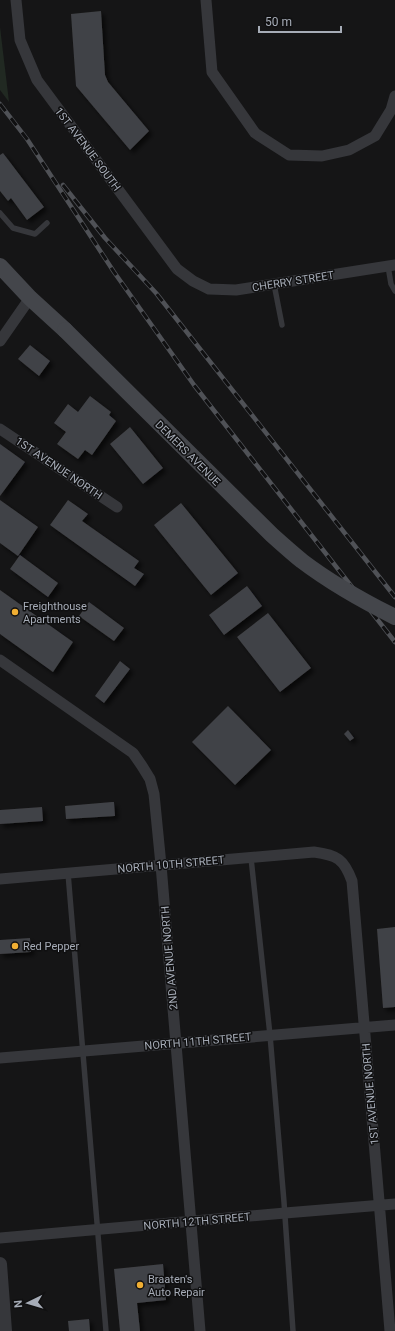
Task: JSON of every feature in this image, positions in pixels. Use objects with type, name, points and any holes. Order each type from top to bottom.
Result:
[{"type":"main road","name":"DEMERS AVENUE","points":[[0,266],[30,298],[65,330],[272,535],[302,561],[336,584],[369,604],[395,617]]},
{"type":"street","name":"1ST AVENUE SOUTH","points":[[16,0],[20,40],[37,80],[177,269],[193,281]]},
{"type":"street","points":[[206,0],[212,72],[256,134],[289,155],[322,156],[349,150],[375,136],[391,110],[395,96]]},
{"type":"street","name":"CHERRY STREET","points":[[193,281],[209,289],[236,290],[391,265]]},
{"type":"street","points":[[0,341],[30,298]]},
{"type":"street","name":"1ST AVENUE NORTH","points":[[0,430],[117,507]]},
{"type":"street","name":"2ND AVENUE NORTH","points":[[0,660],[132,753],[150,779],[154,794],[200,1331]]},
{"type":"street","name":"NORTH 10TH STREET","points":[[0,878],[314,852],[329,854],[340,860]]},
{"type":"street","name":"1ST AVENUE NORTH","points":[[340,860],[348,868],[352,881],[390,1331]]},
{"type":"street","name":"NORTH 11TH STREET","points":[[0,1058],[395,1024]]},
{"type":"street","name":"NORTH 12TH STREET","points":[[0,1238],[395,1204]]},
{"type":"street","points":[[0,1264],[6,1331]]},
{"type":"lane","points":[[0,213],[13,228],[35,234],[47,223]]},
{"type":"lane","points":[[391,265],[391,284],[395,291]]},
{"type":"lane","points":[[274,284],[282,325]]},
{"type":"lane","points":[[250,858],[270,1035],[293,1331]]},
{"type":"lane","points":[[68,873],[84,1051],[106,1331]]},
{"type":"shaded area","points":[[0,27],[9,102],[0,90]]},
{"type":"building","points":[[101,11],[105,75],[108,82],[149,131],[130,150],[76,86],[71,14]]},
{"type":"building","points":[[3,153],[44,207],[27,220],[11,198],[8,201],[0,191],[0,155]]},
{"type":"building","points":[[30,345],[50,361],[39,376],[18,359]]},
{"type":"building","points":[[90,396],[111,412],[109,415],[116,421],[92,455],[85,450],[78,459],[57,444],[66,432],[54,423],[68,404],[78,412]]},
{"type":"building","points":[[130,427],[163,468],[143,484],[110,444]]},
{"type":"building","points":[[0,444],[25,462],[0,496]]},
{"type":"building","points":[[0,500],[38,527],[18,556],[0,543]]},
{"type":"building","points":[[68,500],[88,514],[82,521],[139,561],[134,568],[144,574],[135,586],[50,525]]},
{"type":"building","points":[[181,503],[238,573],[211,595],[154,525]]},
{"type":"building","points":[[20,555],[58,583],[48,597],[10,569]]},
{"type":"building","points":[[247,586],[262,606],[224,635],[209,615]]},
{"type":"building","name":"Freighthouse Apartments","points":[[0,590],[73,642],[53,672],[0,634]]},
{"type":"building","points":[[89,602],[124,628],[114,641],[79,616]]},
{"type":"building","points":[[268,613],[311,668],[280,692],[237,637]]},
{"type":"building","points":[[120,661],[130,669],[104,703],[95,696]]},
{"type":"building","points":[[228,706],[271,750],[235,785],[192,742]]},
{"type":"building","points":[[348,730],[354,738],[350,741],[344,734]]},
{"type":"building","points":[[114,802],[115,816],[66,819],[65,806]]},
{"type":"building","points":[[42,807],[43,821],[0,824],[0,810]]},
{"type":"building","points":[[395,927],[395,1007],[383,1008],[377,929]]},
{"type":"building","name":"Red Pepper","points":[[30,938],[31,952],[0,954],[0,940]]},
{"type":"building","name":"Braaten's Auto Repair","points":[[163,1264],[166,1300],[137,1303],[140,1331],[120,1331],[114,1269]]},
{"type":"building","points":[[89,1319],[90,1331],[69,1331],[68,1321]]},
{"type":"railway","points":[[0,104],[27,139],[114,272],[194,385],[395,642]]},
{"type":"railway","points":[[63,185],[105,238],[156,293],[395,597]]},
{"type":"place","name":"Freighthouse Apartments","points":[[15,612]]},
{"type":"place","name":"Red Pepper","points":[[15,946]]},
{"type":"place","name":"Braaten's Auto Repair","points":[[140,1285]]}]
